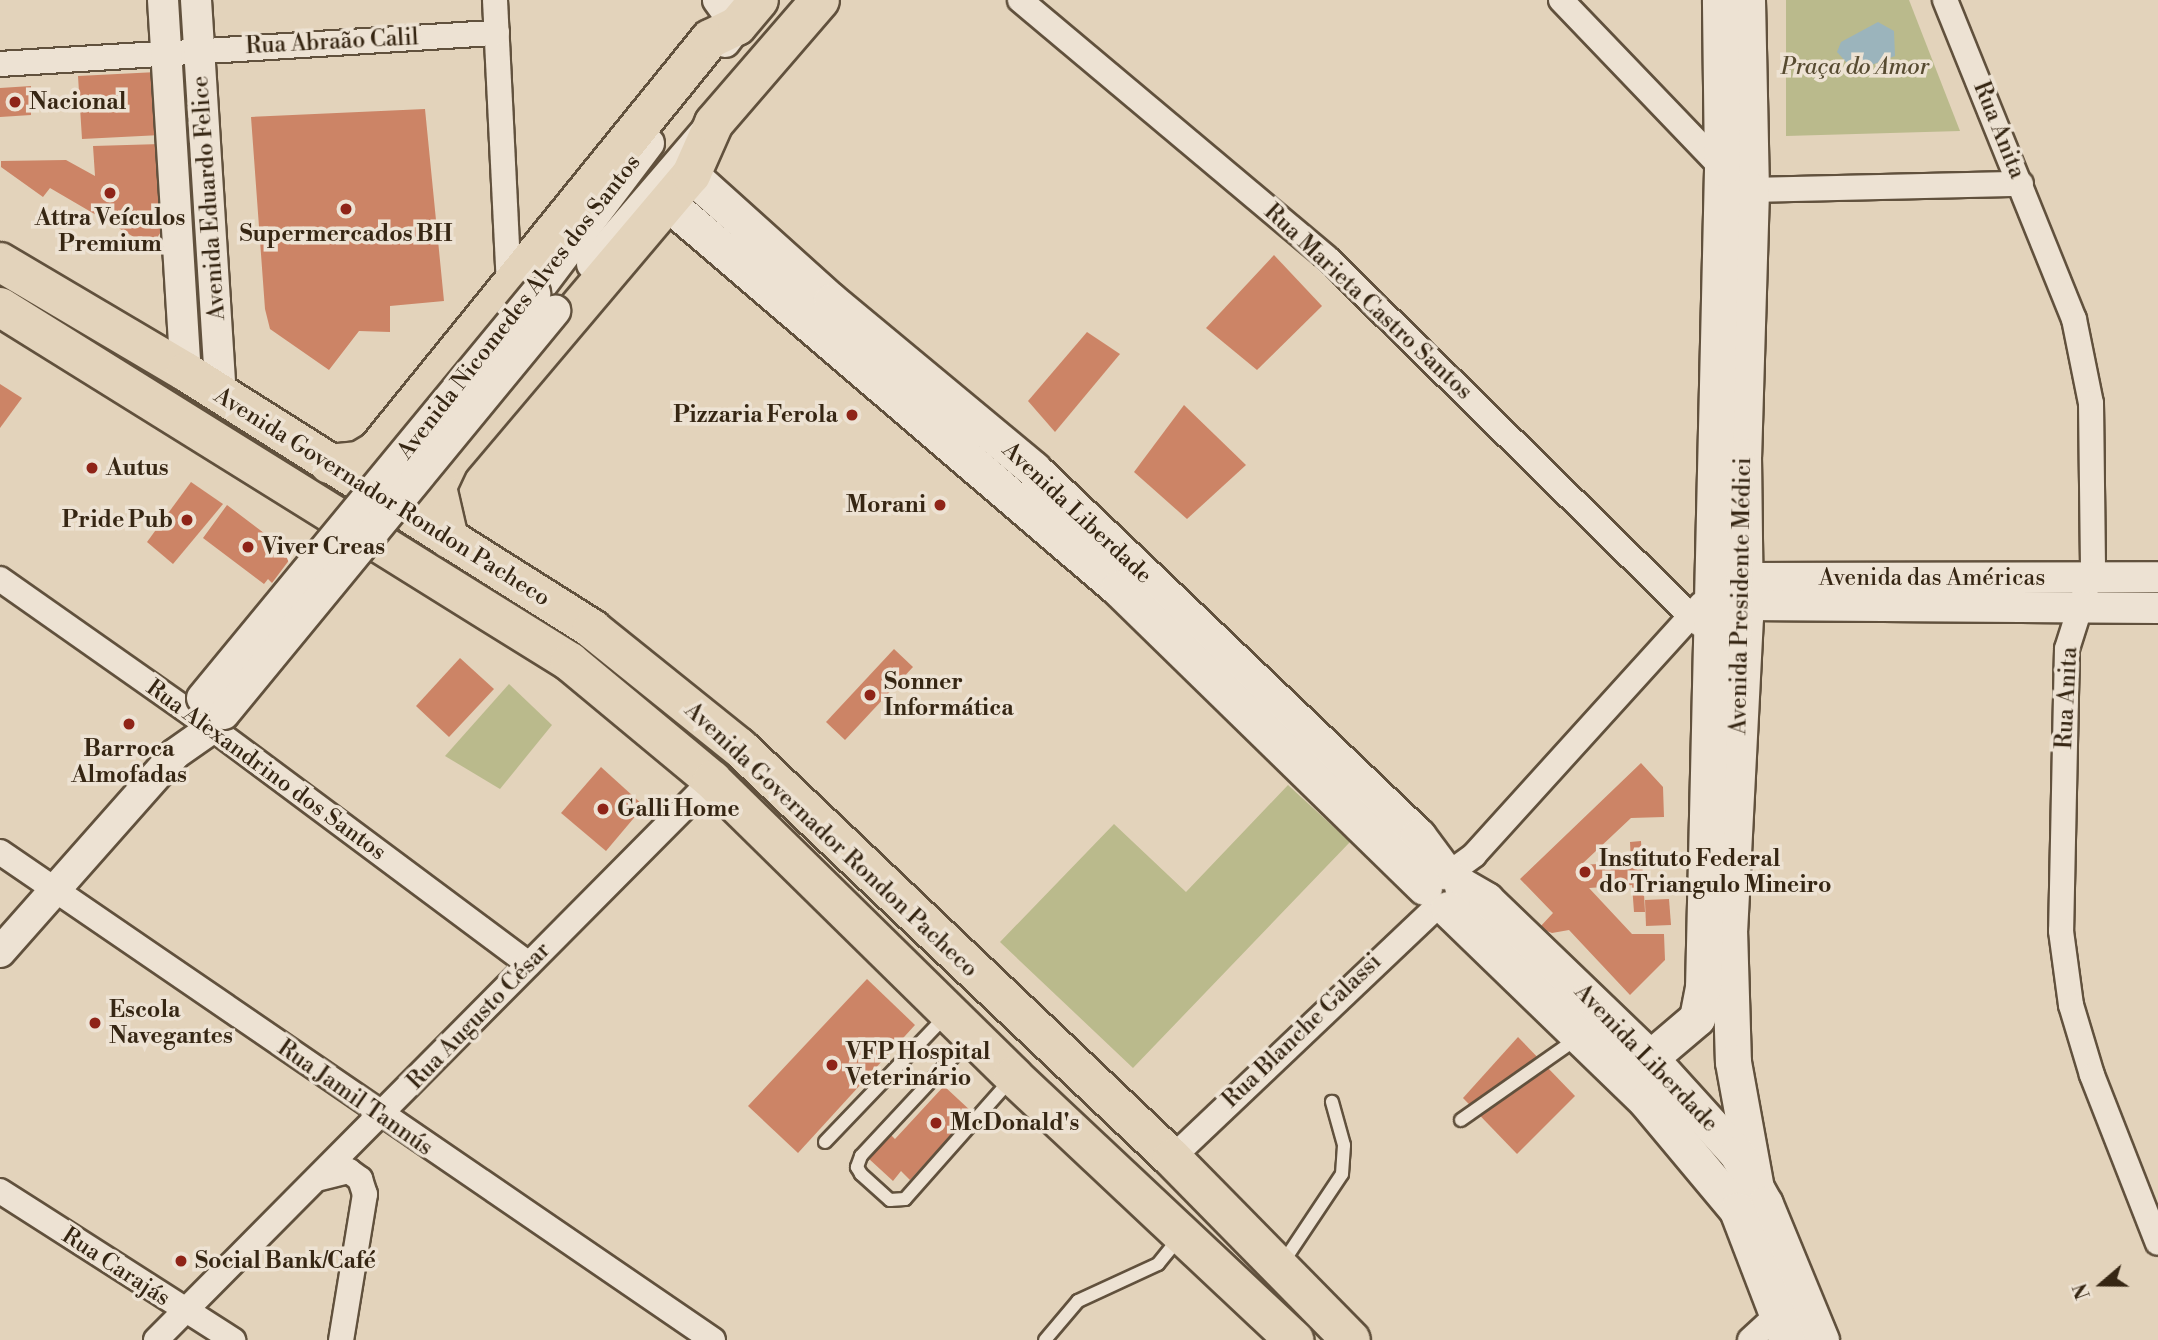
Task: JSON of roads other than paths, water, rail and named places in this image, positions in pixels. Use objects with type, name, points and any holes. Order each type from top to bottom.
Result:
[{"type":"main road","name":"Avenida Nicomedes Alves dos Santos","points":[[449,539],[437,488],[439,477],[476,428],[679,189],[714,123],[820,0]]},
{"type":"main road","name":"Avenida Presidente Médici","points":[[1650,1058],[1697,1018],[1703,988],[1699,616],[1722,168],[1720,0]]},
{"type":"main road","name":"Avenida Presidente Médici","points":[[1747,0],[1751,190],[1744,592],[1729,929],[1733,1062],[1756,1189]]},
{"type":"main road","name":"Avenida Nicomedes Alves dos Santos","points":[[329,464],[359,461],[377,450],[430,386],[533,299],[710,39],[741,7]]},
{"type":"main road","name":"Avenida Liberdade","points":[[679,189],[967,437],[1118,588],[1447,885],[1579,1037],[1646,1101],[1737,1210],[1788,1316],[1821,1340]]},
{"type":"main road","name":"Avenida Governador Rondon Pacheco","points":[[0,262],[186,372],[221,397],[592,629],[739,747],[1172,1158],[1351,1340]]},
{"type":"main road","name":"Avenida Governador Rondon Pacheco","points":[[0,307],[570,662],[712,780],[1013,1076],[1294,1340]]},
{"type":"main road","points":[[430,386],[426,414],[434,428],[448,433],[476,428]]},
{"type":"main road","name":"Avenida Liberdade","points":[[1447,885],[1486,900],[1650,1058],[1737,1154],[1756,1189],[1788,1316]]},
{"type":"street","name":"Avenida Eduardo Felice","points":[[163,0],[186,372]]},
{"type":"street","name":"Avenida Eduardo Felice","points":[[196,0],[221,397]]},
{"type":"street","points":[[495,0],[497,33],[533,299]]},
{"type":"street","name":"Rua Marieta Castro Santos","points":[[1020,0],[1326,257],[1699,616]]},
{"type":"street","points":[[1561,0],[1722,168],[1751,190],[2021,184]]},
{"type":"street","name":"Rua Anita","points":[[1945,0],[2074,319],[2091,403],[2093,567],[2077,607],[2067,649],[2063,944],[2071,1005],[2092,1075],[2158,1242]]},
{"type":"street","name":"Rua Abraão Calil","points":[[0,64],[497,33]]},
{"type":"street","name":"Avenida Nicomedes Alves dos Santos","points":[[0,952],[54,887],[175,754],[533,299],[643,200],[714,123]]},
{"type":"street","points":[[176,222],[210,220]]},
{"type":"street","name":"Avenida das Américas","points":[[1699,616],[1744,592],[2158,577]]},
{"type":"street","name":"Rua Alexandrino dos Santos","points":[[0,579],[207,714],[529,964]]},
{"type":"street","name":"Avenida das Américas","points":[[1744,592],[2077,607],[2158,608]]},
{"type":"street","points":[[1447,885],[1699,616]]},
{"type":"street","name":"Rua Augusto César","points":[[156,1340],[320,1178],[712,780]]},
{"type":"street","name":"Rua Jamil Tannús","points":[[0,852],[381,1116],[713,1340]]},
{"type":"street","name":"Rua Blanche Galassi","points":[[1172,1158],[1397,940],[1447,885]]},
{"type":"street","points":[[320,1178],[349,1171],[360,1179],[365,1194],[341,1340]]},
{"type":"street","name":"Rua Carajás","points":[[0,1191],[233,1340]]},
{"type":"street","points":[[1750,1340],[1788,1316]]},
{"type":"lane","points":[[961,1024],[861,1156],[857,1167],[862,1174],[890,1200],[905,1199],[1013,1076]]},
{"type":"lane","points":[[825,1142],[961,1024]]},
{"type":"lane","points":[[1461,1120],[1579,1037]]},
{"type":"lane","points":[[1279,1267],[1342,1174],[1344,1145],[1332,1102]]},
{"type":"lane","points":[[1045,1340],[1078,1301],[1158,1264],[1182,1233]]},
{"type":"water","points":[[1878,22],[1894,31],[1895,56],[1869,66],[1846,62],[1837,52],[1841,42]]},
{"type":"place","name":"Nacional","points":[[15,102]]},
{"type":"place","name":"Attra Veículos Premium","points":[[110,193]]},
{"type":"place","name":"Supermercados BH","points":[[346,209]]},
{"type":"place","name":"Pizzaria Ferola","points":[[852,415]]},
{"type":"place","name":"Autus","points":[[92,468]]},
{"type":"place","name":"Morani","points":[[940,505]]},
{"type":"place","name":"Pride Pub","points":[[187,520]]},
{"type":"place","name":"Viver Creas","points":[[248,547]]},
{"type":"place","name":"Sonner Informática","points":[[870,695]]},
{"type":"place","name":"Barroca Almofadas","points":[[129,724]]},
{"type":"place","name":"Galli Home","points":[[603,809]]},
{"type":"place","name":"Instituto Federal do Triangulo Mineiro","points":[[1585,872]]},
{"type":"place","name":"Escola Navegantes","points":[[95,1023]]},
{"type":"place","name":"VFP Hospital Veterinário","points":[[832,1065]]},
{"type":"place","name":"McDonald's","points":[[936,1123]]},
{"type":"place","name":"Social Bank/Café","points":[[181,1261]]},
{"type":"park label","name":"Praça do Amor","points":[[1855,67]]}]
